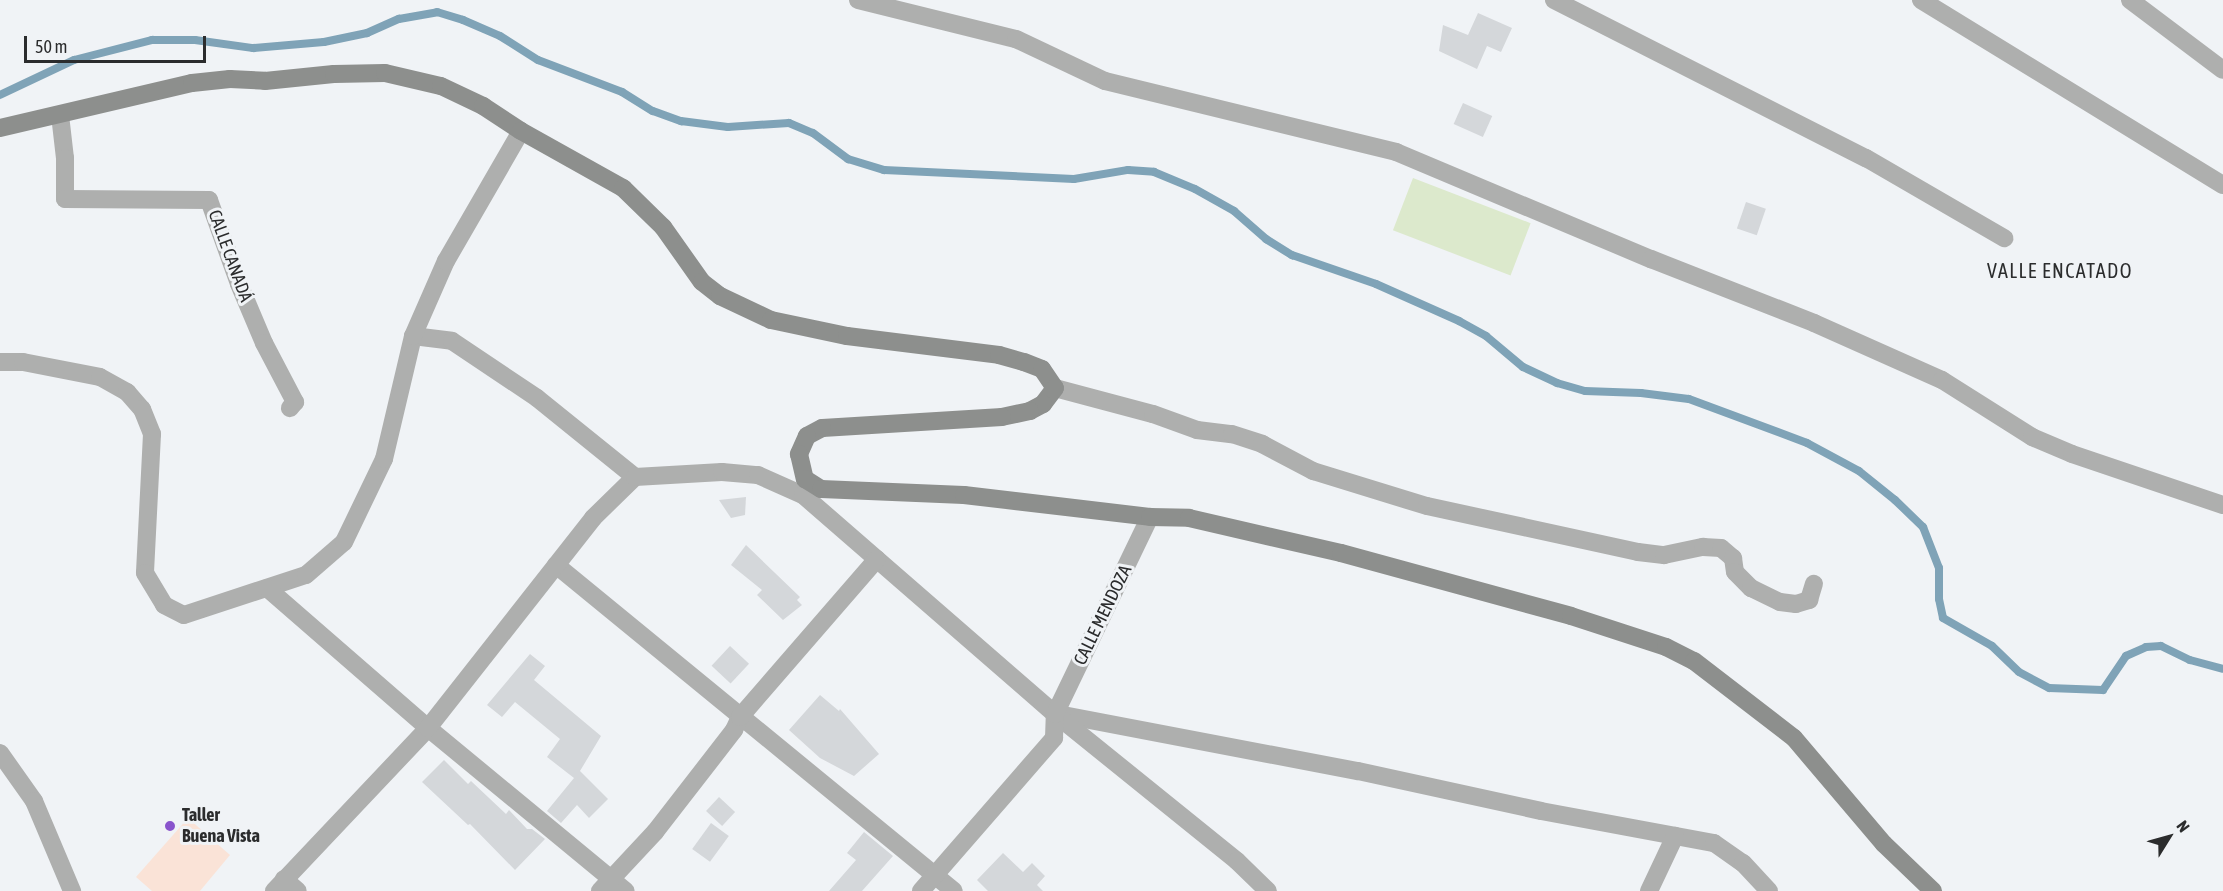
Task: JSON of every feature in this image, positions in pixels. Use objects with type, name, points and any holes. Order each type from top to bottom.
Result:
[{"type":"street","points":[[858,0],[1016,39],[1105,81],[1396,152],[1651,259],[1814,323],[1942,380],[2032,437],[2072,454],[2223,504]]},
{"type":"street","points":[[1554,0],[1866,158],[2004,238]]},
{"type":"street","points":[[1921,0],[2223,185]]},
{"type":"street","points":[[2130,0],[2223,70]]},
{"type":"street","points":[[0,128],[192,83],[230,79],[265,81],[334,74],[385,73],[441,86],[483,106],[521,131],[623,188],[663,227],[702,282],[720,296],[782,322],[847,336],[999,355],[1042,369],[1055,388],[1153,414],[1197,430],[1232,434],[1262,444],[1314,471],[1427,506],[1638,552],[1664,555],[1703,548],[1721,548],[1733,558],[1735,572],[1751,588],[1780,602],[1796,604],[1809,600],[1814,584]]},
{"type":"street","name":"CALLE CANADÁ","points":[[60,115],[65,158],[65,198],[209,200],[239,284],[264,343],[295,402],[290,408]]},
{"type":"street","points":[[0,362],[23,362],[100,377],[126,392],[142,409],[152,434],[145,573],[164,605],[184,615],[306,575],[344,542],[384,459],[413,336],[446,261],[521,131]]},
{"type":"street","points":[[413,336],[452,341],[537,398],[635,477]]},
{"type":"street","points":[[1055,388],[1043,404],[1030,411],[1002,417],[822,428],[807,436],[799,454],[806,479],[821,489],[964,495],[1150,517],[1189,518],[1341,553],[1571,616],[1666,647],[1694,661],[1794,738],[1884,844],[1933,891]]},
{"type":"street","points":[[285,887],[428,728],[593,518],[635,477],[722,472],[758,475],[803,495],[1055,714],[1237,861],[1263,890]]},
{"type":"street","points":[[781,485],[806,479]]},
{"type":"street","name":"CALLE MENDOZA","points":[[921,891],[1054,738],[1055,714],[1150,517]]},
{"type":"street","points":[[267,588],[613,887],[734,730],[740,717],[876,559]]},
{"type":"street","points":[[556,565],[954,891]]},
{"type":"street","points":[[1055,714],[1358,771],[1714,843],[1743,863],[1769,891]]},
{"type":"street","points":[[0,753],[34,801],[72,891]]},
{"type":"street","points":[[1649,891],[1675,836]]},
{"type":"shaded area","points":[[188,818],[230,855],[200,891],[152,891],[136,877]]},
{"type":"green space","points":[[1413,178],[1531,223],[1511,275],[1393,230]]},
{"type":"building","points":[[1478,13],[1512,28],[1501,52],[1487,46],[1477,69],[1439,51],[1443,25],[1468,35]]},
{"type":"building","points":[[1463,103],[1492,116],[1483,137],[1454,124]]},
{"type":"building","points":[[1746,202],[1766,209],[1757,235],[1737,228]]},
{"type":"building","points":[[746,497],[745,515],[731,518],[719,500]]},
{"type":"building","points":[[746,545],[800,597],[797,600],[802,605],[783,620],[757,595],[762,590],[731,565]]},
{"type":"building","points":[[730,646],[749,664],[731,683],[712,666]]},
{"type":"building","points":[[530,654],[545,666],[534,680],[601,736],[580,771],[608,799],[589,818],[577,805],[561,823],[547,811],[574,778],[547,757],[560,739],[515,702],[502,717],[487,705]]},
{"type":"building","points":[[820,695],[839,711],[840,709],[879,754],[854,776],[820,758],[789,730]]},
{"type":"building","points":[[444,760],[468,784],[471,781],[506,814],[509,810],[527,829],[532,829],[545,839],[515,870],[470,824],[468,825],[422,782]]},
{"type":"building","points":[[719,797],[735,812],[722,826],[706,811]]},
{"type":"building","points":[[711,823],[729,836],[710,862],[692,849]]},
{"type":"building","points":[[864,832],[893,856],[862,891],[829,891],[856,860],[847,853]]},
{"type":"building","points":[[1003,853],[1023,872],[1032,863],[1045,876],[1037,885],[1043,891],[988,891],[977,880]]},
{"type":"waterway","points":[[0,95],[74,60],[152,40],[195,40],[253,48],[324,42],[367,33],[399,19],[437,12],[500,36],[538,60],[622,92],[653,111],[681,121],[728,127],[789,123],[813,133],[848,159],[884,170],[1074,179],[1128,170],[1154,172],[1195,189],[1234,211],[1266,239],[1292,255],[1376,284],[1459,321],[1486,336],[1523,367],[1557,383],[1585,391],[1641,393],[1689,399],[1807,443],[1859,471],[1895,500],[1923,527],[1939,568],[1939,599],[1943,618],[1992,646],[2019,672],[2049,688],[2103,690],[2126,656],[2146,647],[2161,646],[2190,660],[2223,669]]},
{"type":"place","name":"Taller Buena Vista","points":[[170,826]]},
{"type":"district","name":"VALLE ENCATADO","points":[[2060,270]]}]
